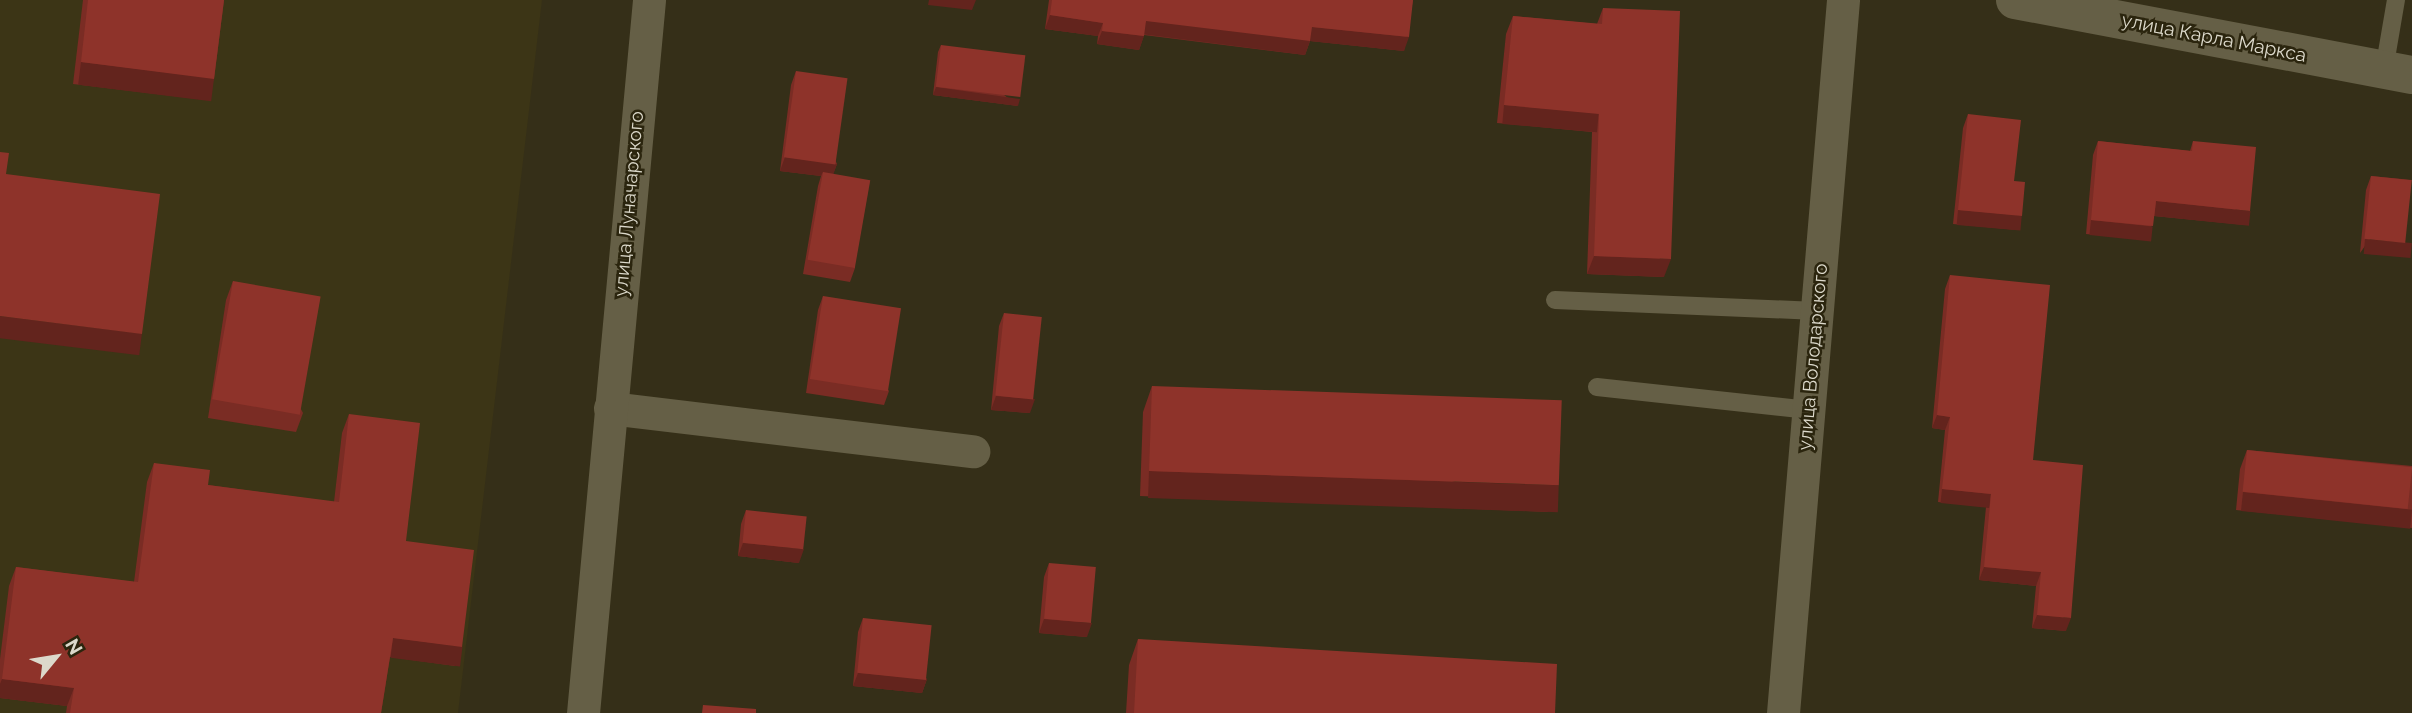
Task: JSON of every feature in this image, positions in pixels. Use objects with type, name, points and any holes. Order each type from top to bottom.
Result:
[{"type":"street","name":"улица Луначарского","points":[[583,713],[649,0]]},
{"type":"street","name":"улица Володарского","points":[[1783,713],[1843,0]]},
{"type":"street","name":"улица Карла Маркса","points":[[2015,0],[2398,73]]},
{"type":"street","points":[[610,408],[973,452]]},
{"type":"lane","points":[[2396,0],[2398,73]]},
{"type":"lane","points":[[1555,300],[1817,311]]},
{"type":"lane","points":[[1597,387],[1809,410]]},
{"type":"shaded area","points":[[0,0],[542,0],[458,713],[0,713]]},
{"type":"building","points":[[88,0],[224,0],[214,79],[81,62]]},
{"type":"building","points":[[1052,0],[1413,0],[1409,37],[1312,27],[1310,41],[1146,21],[1144,36],[1102,31],[1103,23],[1050,15]]},
{"type":"building","points":[[1603,8],[1680,11],[1671,259],[1594,256],[1599,114],[1504,105],[1513,16],[1602,24]]},
{"type":"building","points":[[941,45],[1025,55],[1020,97],[936,87]]},
{"type":"building","points":[[796,71],[847,78],[835,164],[784,157]]},
{"type":"building","points":[[1968,114],[2021,120],[2014,181],[2025,182],[2022,216],[1958,210]]},
{"type":"building","points":[[2098,141],[2192,151],[2193,141],[2256,147],[2250,211],[2156,201],[2153,226],[2091,220]]},
{"type":"building","points":[[0,152],[9,153],[6,174],[160,194],[142,334],[0,316]]},
{"type":"building","points":[[823,172],[870,180],[855,268],[808,260]]},
{"type":"building","points":[[2371,176],[2412,180],[2405,243],[2364,239]]},
{"type":"building","points":[[1950,275],[2050,285],[2033,460],[2083,465],[2071,618],[2037,615],[2041,572],[1984,567],[1991,494],[1942,489],[1950,417],[1937,415]]},
{"type":"building","points":[[233,281],[321,296],[300,415],[212,399]]},
{"type":"building","points":[[823,296],[901,308],[888,391],[810,379]]},
{"type":"building","points":[[1004,313],[1042,317],[1033,400],[995,396]]},
{"type":"building","points":[[1152,386],[1562,400],[1559,485],[1149,471]]},
{"type":"building","points":[[349,414],[420,423],[406,541],[474,550],[462,647],[393,638],[381,713],[70,713],[74,688],[2,679],[16,567],[138,582],[154,463],[210,470],[208,485],[339,502]]},
{"type":"building","points":[[2247,450],[2412,467],[2408,509],[2243,492]]},
{"type":"building","points":[[746,510],[807,516],[803,549],[743,543]]},
{"type":"building","points":[[1049,563],[1096,567],[1091,623],[1044,619]]},
{"type":"building","points":[[863,618],[932,625],[926,680],[857,673]]},
{"type":"building","points":[[1138,639],[1557,664],[1555,713],[1134,713]]},
{"type":"building","points":[[703,705],[756,709],[756,713],[702,713]]}]
